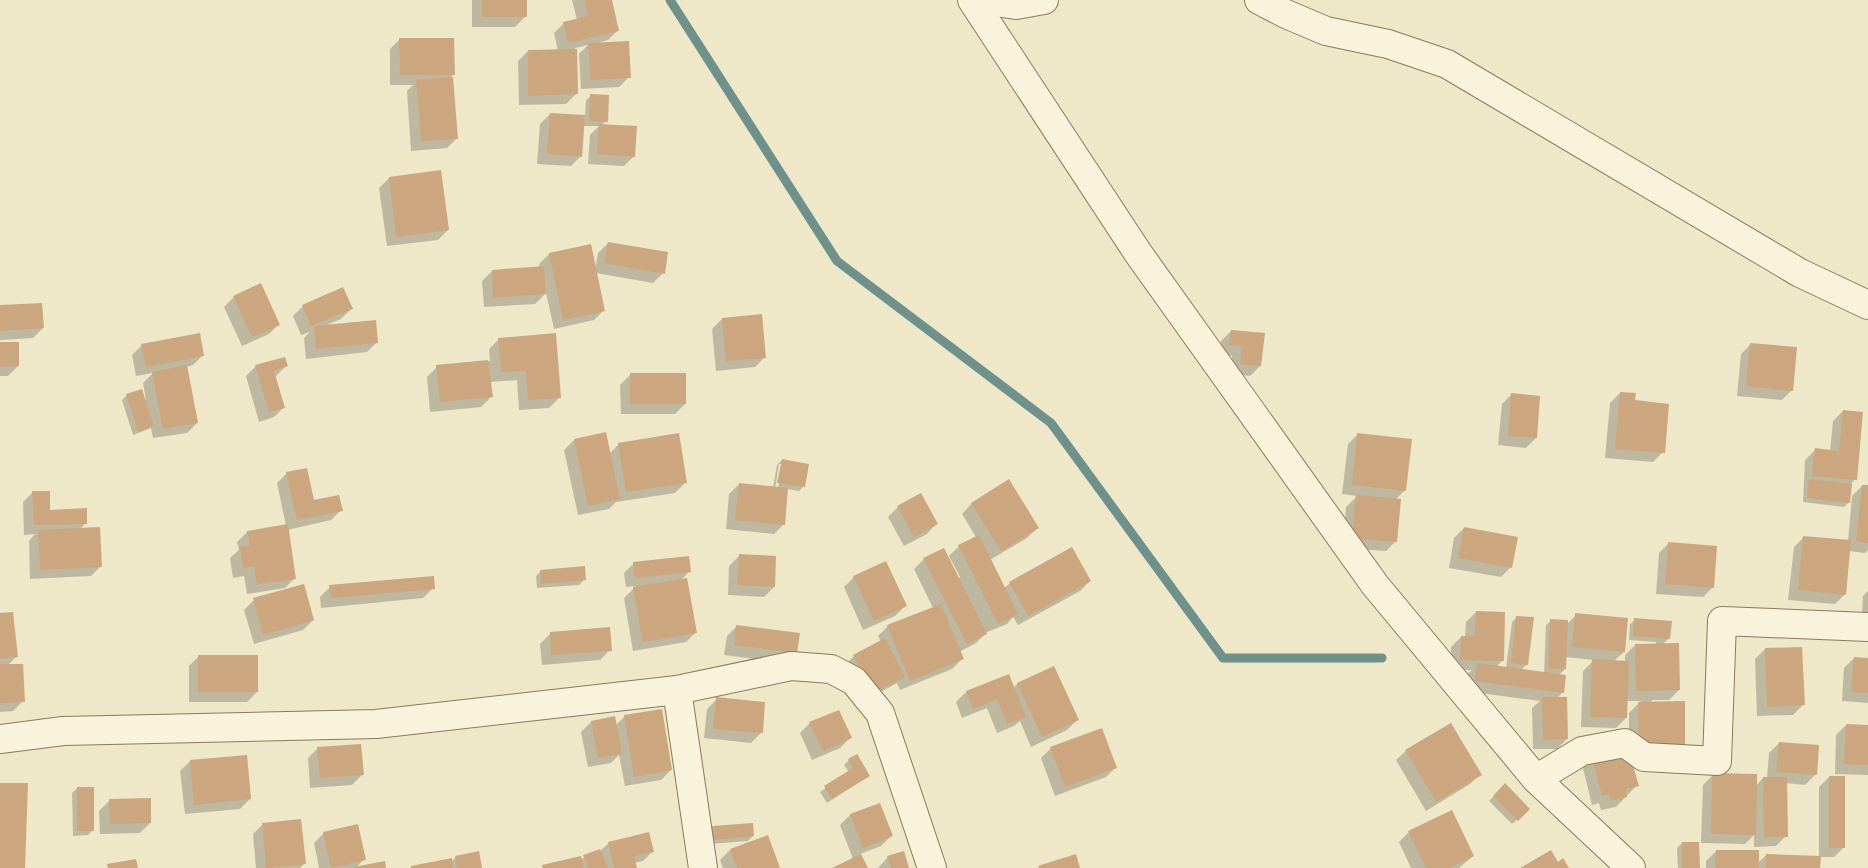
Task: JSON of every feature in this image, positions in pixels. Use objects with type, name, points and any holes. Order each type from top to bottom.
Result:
[{"type":"street","points":[[972,0],[1138,253],[1375,585],[1536,779],[1631,868]]},
{"type":"street","points":[[982,0],[1016,5],[1044,0]]},
{"type":"street","points":[[1259,0],[1326,31],[1388,44],[1447,64],[1800,273],[1868,306]]},
{"type":"street","points":[[1536,779],[1582,751],[1625,743],[1644,757],[1717,761],[1722,621],[1868,627]]},
{"type":"street","points":[[0,739],[63,731],[376,724],[677,690],[791,666],[831,669],[854,681],[880,713],[932,868]]},
{"type":"street","points":[[677,690],[703,868]]},
{"type":"building","points":[[482,0],[527,0],[527,17],[482,17]]},
{"type":"building","points":[[584,0],[612,0],[619,31],[568,43],[563,22],[588,16]]},
{"type":"building","points":[[399,38],[454,38],[455,75],[400,75]]},
{"type":"building","points":[[629,41],[631,78],[591,80],[588,43]]},
{"type":"building","points":[[577,49],[578,94],[528,96],[528,50]]},
{"type":"building","points":[[453,77],[458,139],[421,141],[416,80]]},
{"type":"building","points":[[590,94],[609,95],[608,122],[589,121]]},
{"type":"building","points":[[550,113],[585,115],[582,157],[547,154]]},
{"type":"building","points":[[599,124],[637,126],[635,157],[597,154]]},
{"type":"building","points":[[441,170],[449,230],[396,237],[389,177]]},
{"type":"building","points":[[608,242],[668,252],[665,274],[604,263]]},
{"type":"building","points":[[591,244],[605,311],[563,320],[549,253]]},
{"type":"building","points":[[544,266],[546,294],[493,298],[492,270]]},
{"type":"building","points":[[261,283],[280,325],[252,337],[233,296]]},
{"type":"building","points":[[343,287],[353,309],[311,326],[302,305]]},
{"type":"building","points":[[42,303],[44,328],[0,331],[0,305]]},
{"type":"building","points":[[762,314],[766,358],[726,361],[722,318]]},
{"type":"building","points":[[376,320],[378,343],[316,349],[314,326]]},
{"type":"building","points":[[1231,330],[1265,333],[1261,366],[1240,364],[1242,346],[1229,345]]},
{"type":"building","points":[[200,333],[204,356],[146,367],[141,344]]},
{"type":"building","points":[[556,333],[561,398],[528,400],[526,371],[501,372],[498,338]]},
{"type":"building","points":[[0,342],[19,342],[19,366],[0,367]]},
{"type":"building","points":[[1750,343],[1797,347],[1793,391],[1746,386]]},
{"type":"building","points":[[285,357],[288,366],[274,371],[285,408],[269,412],[255,365]]},
{"type":"building","points":[[488,360],[493,397],[440,402],[436,365]]},
{"type":"building","points":[[187,365],[198,423],[163,429],[152,372]]},
{"type":"building","points":[[630,373],[686,373],[686,404],[630,404]]},
{"type":"building","points":[[142,389],[154,426],[138,432],[126,394]]},
{"type":"building","points":[[1620,392],[1636,393],[1635,400],[1669,404],[1665,453],[1615,449]]},
{"type":"building","points":[[1511,393],[1540,396],[1537,438],[1508,436]]},
{"type":"building","points":[[1843,410],[1863,412],[1857,480],[1812,476],[1815,448],[1839,451]]},
{"type":"building","points":[[606,432],[620,499],[588,506],[574,439]]},
{"type":"building","points":[[679,433],[687,483],[626,492],[618,443]]},
{"type":"building","points":[[1357,433],[1412,439],[1406,491],[1352,485]]},
{"type":"building","points":[[782,459],[809,464],[805,487],[777,483]]},
{"type":"building","points":[[307,468],[314,500],[339,495],[343,511],[297,520],[286,472]]},
{"type":"building","points":[[1009,479],[1039,528],[1001,551],[971,503]]},
{"type":"building","points":[[1809,479],[1852,484],[1850,503],[1807,498]]},
{"type":"building","points":[[739,483],[788,488],[785,525],[735,520]]},
{"type":"building","points":[[1862,485],[1868,485],[1868,543],[1856,541]]},
{"type":"building","points":[[32,491],[50,491],[50,510],[87,508],[87,524],[34,525]]},
{"type":"building","points":[[921,493],[938,524],[914,537],[897,506]]},
{"type":"building","points":[[1356,495],[1401,499],[1397,542],[1352,538]]},
{"type":"building","points":[[288,524],[296,579],[257,584],[254,566],[243,568],[240,547],[250,545],[247,531]]},
{"type":"building","points":[[100,527],[102,567],[40,570],[38,530]]},
{"type":"building","points":[[1464,527],[1518,537],[1512,568],[1458,558]]},
{"type":"building","points":[[979,535],[1018,614],[998,624],[958,545]]},
{"type":"building","points":[[1803,536],[1851,540],[1846,595],[1798,590]]},
{"type":"building","points":[[1668,542],[1717,546],[1714,588],[1665,584]]},
{"type":"building","points":[[1072,547],[1091,581],[1028,616],[1009,582]]},
{"type":"building","points":[[944,548],[987,634],[967,644],[923,558]]},
{"type":"building","points":[[739,554],[776,556],[775,587],[737,585]]},
{"type":"building","points":[[689,556],[691,572],[635,578],[633,562]]},
{"type":"building","points":[[886,561],[907,606],[874,621],[853,576]]},
{"type":"building","points":[[585,566],[586,580],[541,584],[540,570]]},
{"type":"building","points":[[434,576],[435,589],[331,598],[329,585]]},
{"type":"building","points":[[687,578],[697,633],[643,642],[633,587]]},
{"type":"building","points":[[304,584],[314,620],[263,635],[253,598]]},
{"type":"building","points":[[941,604],[964,659],[910,681],[887,625]]},
{"type":"building","points":[[1476,611],[1505,612],[1504,661],[1460,660],[1461,636],[1475,636]]},
{"type":"building","points":[[13,612],[18,657],[0,659],[0,613]]},
{"type":"building","points":[[1575,613],[1628,618],[1625,652],[1572,647]]},
{"type":"building","points":[[1516,616],[1534,617],[1528,665],[1511,663]]},
{"type":"building","points":[[1634,618],[1672,621],[1670,639],[1633,636]]},
{"type":"building","points":[[1550,619],[1568,620],[1566,669],[1548,669]]},
{"type":"building","points":[[736,625],[800,633],[797,653],[734,645]]},
{"type":"building","points":[[610,627],[612,651],[551,655],[550,632]]},
{"type":"building","points":[[885,638],[905,677],[873,693],[853,655]]},
{"type":"building","points":[[1679,643],[1680,690],[1636,691],[1635,644]]},
{"type":"building","points":[[1802,647],[1805,705],[1767,707],[1765,648]]},
{"type":"building","points":[[198,655],[258,655],[258,692],[198,692]]},
{"type":"building","points":[[1854,657],[1868,658],[1868,693],[1851,692]]},
{"type":"building","points":[[1592,659],[1629,661],[1627,718],[1590,717]]},
{"type":"building","points":[[1477,663],[1566,675],[1564,693],[1475,681]]},
{"type":"building","points":[[0,664],[23,664],[25,702],[0,703]]},
{"type":"building","points":[[1054,666],[1079,720],[1042,737],[1017,683]]},
{"type":"building","points":[[1009,674],[1026,717],[1007,724],[997,699],[973,709],[966,691]]},
{"type":"building","points":[[716,697],[765,702],[763,733],[713,729]]},
{"type":"building","points":[[1542,697],[1567,697],[1568,739],[1543,740]]},
{"type":"building","points":[[1685,701],[1685,749],[1639,750],[1638,702]]},
{"type":"building","points":[[662,709],[672,770],[634,777],[624,715]]},
{"type":"building","points":[[839,710],[852,738],[823,751],[809,722]]},
{"type":"building","points":[[615,716],[622,754],[598,758],[591,721]]},
{"type":"building","points":[[1451,723],[1482,775],[1436,802],[1405,750]]},
{"type":"building","points":[[1846,724],[1868,725],[1868,765],[1844,764]]},
{"type":"building","points":[[1102,728],[1117,768],[1065,787],[1050,747]]},
{"type":"building","points":[[1779,742],[1819,745],[1817,775],[1776,772]]},
{"type":"building","points":[[361,744],[364,775],[320,778],[317,747]]},
{"type":"building","points":[[1628,749],[1639,786],[1626,789],[1627,797],[1611,801],[1609,794],[1602,796],[1592,757]]},
{"type":"building","points":[[857,754],[870,776],[832,799],[824,786],[853,768],[848,759]]},
{"type":"building","points":[[247,755],[251,799],[194,805],[190,760]]},
{"type":"building","points":[[1712,773],[1757,774],[1756,835],[1711,834]]},
{"type":"building","points":[[1829,776],[1845,776],[1845,848],[1829,848]]},
{"type":"building","points":[[1763,777],[1787,777],[1788,837],[1764,837]]},
{"type":"building","points":[[0,783],[28,783],[25,868],[0,868]]},
{"type":"building","points":[[1505,783],[1530,809],[1518,821],[1493,796]]},
{"type":"building","points":[[77,787],[94,787],[94,831],[77,831]]},
{"type":"building","points":[[151,798],[151,823],[110,824],[109,799]]},
{"type":"building","points":[[880,803],[893,836],[863,848],[850,814]]},
{"type":"building","points":[[1452,810],[1474,856],[1450,868],[1426,868],[1408,831]]},
{"type":"building","points":[[301,819],[306,864],[266,868],[262,823]]},
{"type":"building","points":[[753,823],[754,836],[713,840],[712,826]]},
{"type":"building","points":[[358,824],[366,860],[331,868],[323,832]]},
{"type":"building","points":[[649,832],[654,852],[634,856],[637,868],[614,868],[608,842]]},
{"type":"building","points":[[768,835],[780,868],[737,868],[730,849]]},
{"type":"building","points":[[1682,842],[1699,842],[1700,868],[1682,868]]},
{"type":"building","points":[[600,849],[608,868],[588,868],[583,855]]},
{"type":"building","points":[[1551,850],[1558,862],[1563,858],[1569,868],[1520,868]]},
{"type":"building","points":[[1716,850],[1759,850],[1759,868],[1715,868]]},
{"type":"building","points":[[479,851],[482,868],[457,868],[455,856]]},
{"type":"building","points":[[904,851],[909,868],[891,868],[887,856]]},
{"type":"building","points":[[861,854],[868,868],[832,868]]},
{"type":"building","points":[[1076,854],[1080,868],[1039,868],[1038,866]]},
{"type":"building","points":[[1766,854],[1821,856],[1820,868],[1766,868]]},
{"type":"building","points":[[581,856],[584,868],[543,868],[542,865]]},
{"type":"building","points":[[452,858],[453,868],[411,868],[411,866]]},
{"type":"building","points":[[136,859],[138,868],[108,868],[107,864]]},
{"type":"building","points":[[385,861],[386,868],[354,868],[354,867]]},
{"type":"waterway","points":[[670,0],[837,261],[1051,423],[1223,658],[1382,658]]}]
